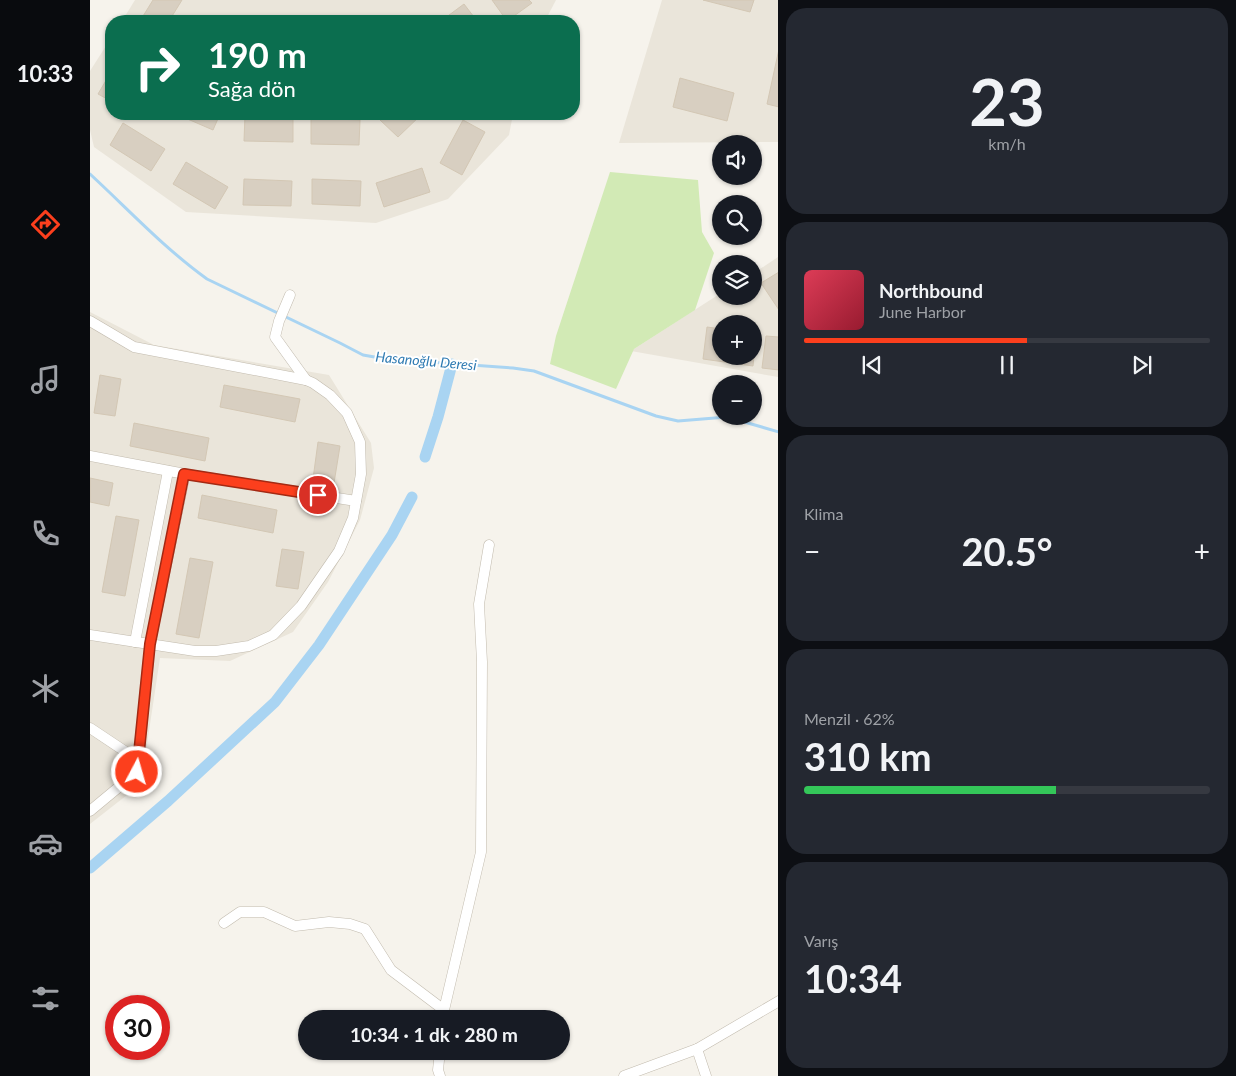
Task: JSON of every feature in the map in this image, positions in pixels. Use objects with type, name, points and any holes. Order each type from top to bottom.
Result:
[{"type":"street","points":[[290,295],[279,321],[275,337],[306,380]]},
{"type":"street","points":[[90,321],[134,346],[313,382],[330,395],[347,413],[360,442],[361,474],[352,518],[339,551],[301,606],[273,635],[249,646],[216,651],[195,651],[90,635]]},
{"type":"street","points":[[90,456],[184,474],[356,501]]},
{"type":"street","points":[[135,642],[168,471]]},
{"type":"street","points":[[90,811],[137,772],[150,644],[184,474]]},
{"type":"street","points":[[445,1010],[481,852],[482,662],[479,604],[489,545]]},
{"type":"street","points":[[90,728],[138,760]]},
{"type":"street","points":[[224,923],[240,912],[264,912],[295,926],[329,922],[350,924],[365,929],[391,970],[439,1010]]},
{"type":"street","points":[[624,1076],[697,1049],[778,1001]]},
{"type":"street","points":[[697,1049],[706,1076]]},
{"type":"street","points":[[439,1060],[438,1070],[440,1076]]},
{"type":"shaded area","points":[[135,0],[556,0],[548,15],[126,15]]},
{"type":"shaded area","points":[[662,0],[778,0],[778,142],[762,142],[762,135],[712,135],[712,142],[619,143]]},
{"type":"shaded area","points":[[105,47],[105,120],[512,120],[509,135],[448,199],[376,223],[186,212],[94,147],[90,130],[90,71]]},
{"type":"shaded area","points":[[778,257],[778,377],[631,351],[712,299],[712,305],[762,305],[762,268]]},
{"type":"shaded area","points":[[90,312],[154,345],[329,375],[371,443],[374,468],[360,520],[328,582],[293,632],[230,661],[160,658],[141,784],[90,824]]},
{"type":"green space","points":[[610,172],[698,180],[702,232],[714,253],[695,310],[634,349],[616,389],[550,364],[556,336]]},
{"type":"building","points":[[153,0],[182,0],[173,15],[144,15]]},
{"type":"building","points":[[492,0],[529,0],[532,3],[515,15],[503,15]]},
{"type":"building","points":[[703,0],[754,0],[750,12]]},
{"type":"building","points":[[464,4],[472,15],[449,15]]},
{"type":"building","points":[[778,54],[778,107],[767,104]]},
{"type":"building","points":[[680,78],[734,93],[727,121],[673,107]]},
{"type":"building","points":[[105,82],[105,98],[98,94]]},
{"type":"building","points":[[190,120],[217,120],[213,130]]},
{"type":"building","points":[[245,120],[293,120],[293,142],[244,141]]},
{"type":"building","points":[[311,120],[360,120],[359,145],[311,144]]},
{"type":"building","points":[[380,120],[416,120],[398,137]]},
{"type":"building","points":[[463,120],[485,132],[462,175],[440,163]]},
{"type":"building","points":[[123,123],[165,149],[151,171],[110,145]]},
{"type":"building","points":[[186,162],[228,187],[215,209],[173,184]]},
{"type":"building","points":[[422,168],[430,192],[384,207],[376,183]]},
{"type":"building","points":[[244,179],[292,181],[291,206],[243,205]]},
{"type":"building","points":[[312,179],[361,181],[360,206],[312,204]]},
{"type":"building","points":[[778,273],[778,308],[762,282]]},
{"type":"building","points":[[707,327],[712,328],[712,360],[703,359]]},
{"type":"building","points":[[766,336],[778,337],[778,370],[762,368]]},
{"type":"building","points":[[100,375],[121,379],[115,416],[94,413]]},
{"type":"building","points":[[224,385],[300,399],[295,422],[220,407]]},
{"type":"building","points":[[134,423],[209,438],[205,461],[130,446]]},
{"type":"building","points":[[318,442],[340,446],[334,483],[313,479]]},
{"type":"building","points":[[90,478],[113,483],[109,506],[90,502]]},
{"type":"building","points":[[202,495],[277,510],[273,533],[198,518]]},
{"type":"building","points":[[116,516],[139,520],[125,596],[102,592]]},
{"type":"building","points":[[282,549],[304,552],[298,589],[276,586]]},
{"type":"building","points":[[190,558],[213,562],[199,638],[176,634]]},
{"type":"waterway","name":"Hasanoğlu Deresi","points":[[90,174],[161,241],[207,279],[363,355],[386,359],[534,371],[656,416],[678,421],[727,417],[778,432]]},
{"type":"waterway","points":[[425,457],[452,364]]},
{"type":"waterway","points":[[90,868],[168,801],[275,702],[319,645],[392,535],[412,497]]},
{"type":"route","points":[[137,772],[150,644],[184,474],[318,495]]}]
